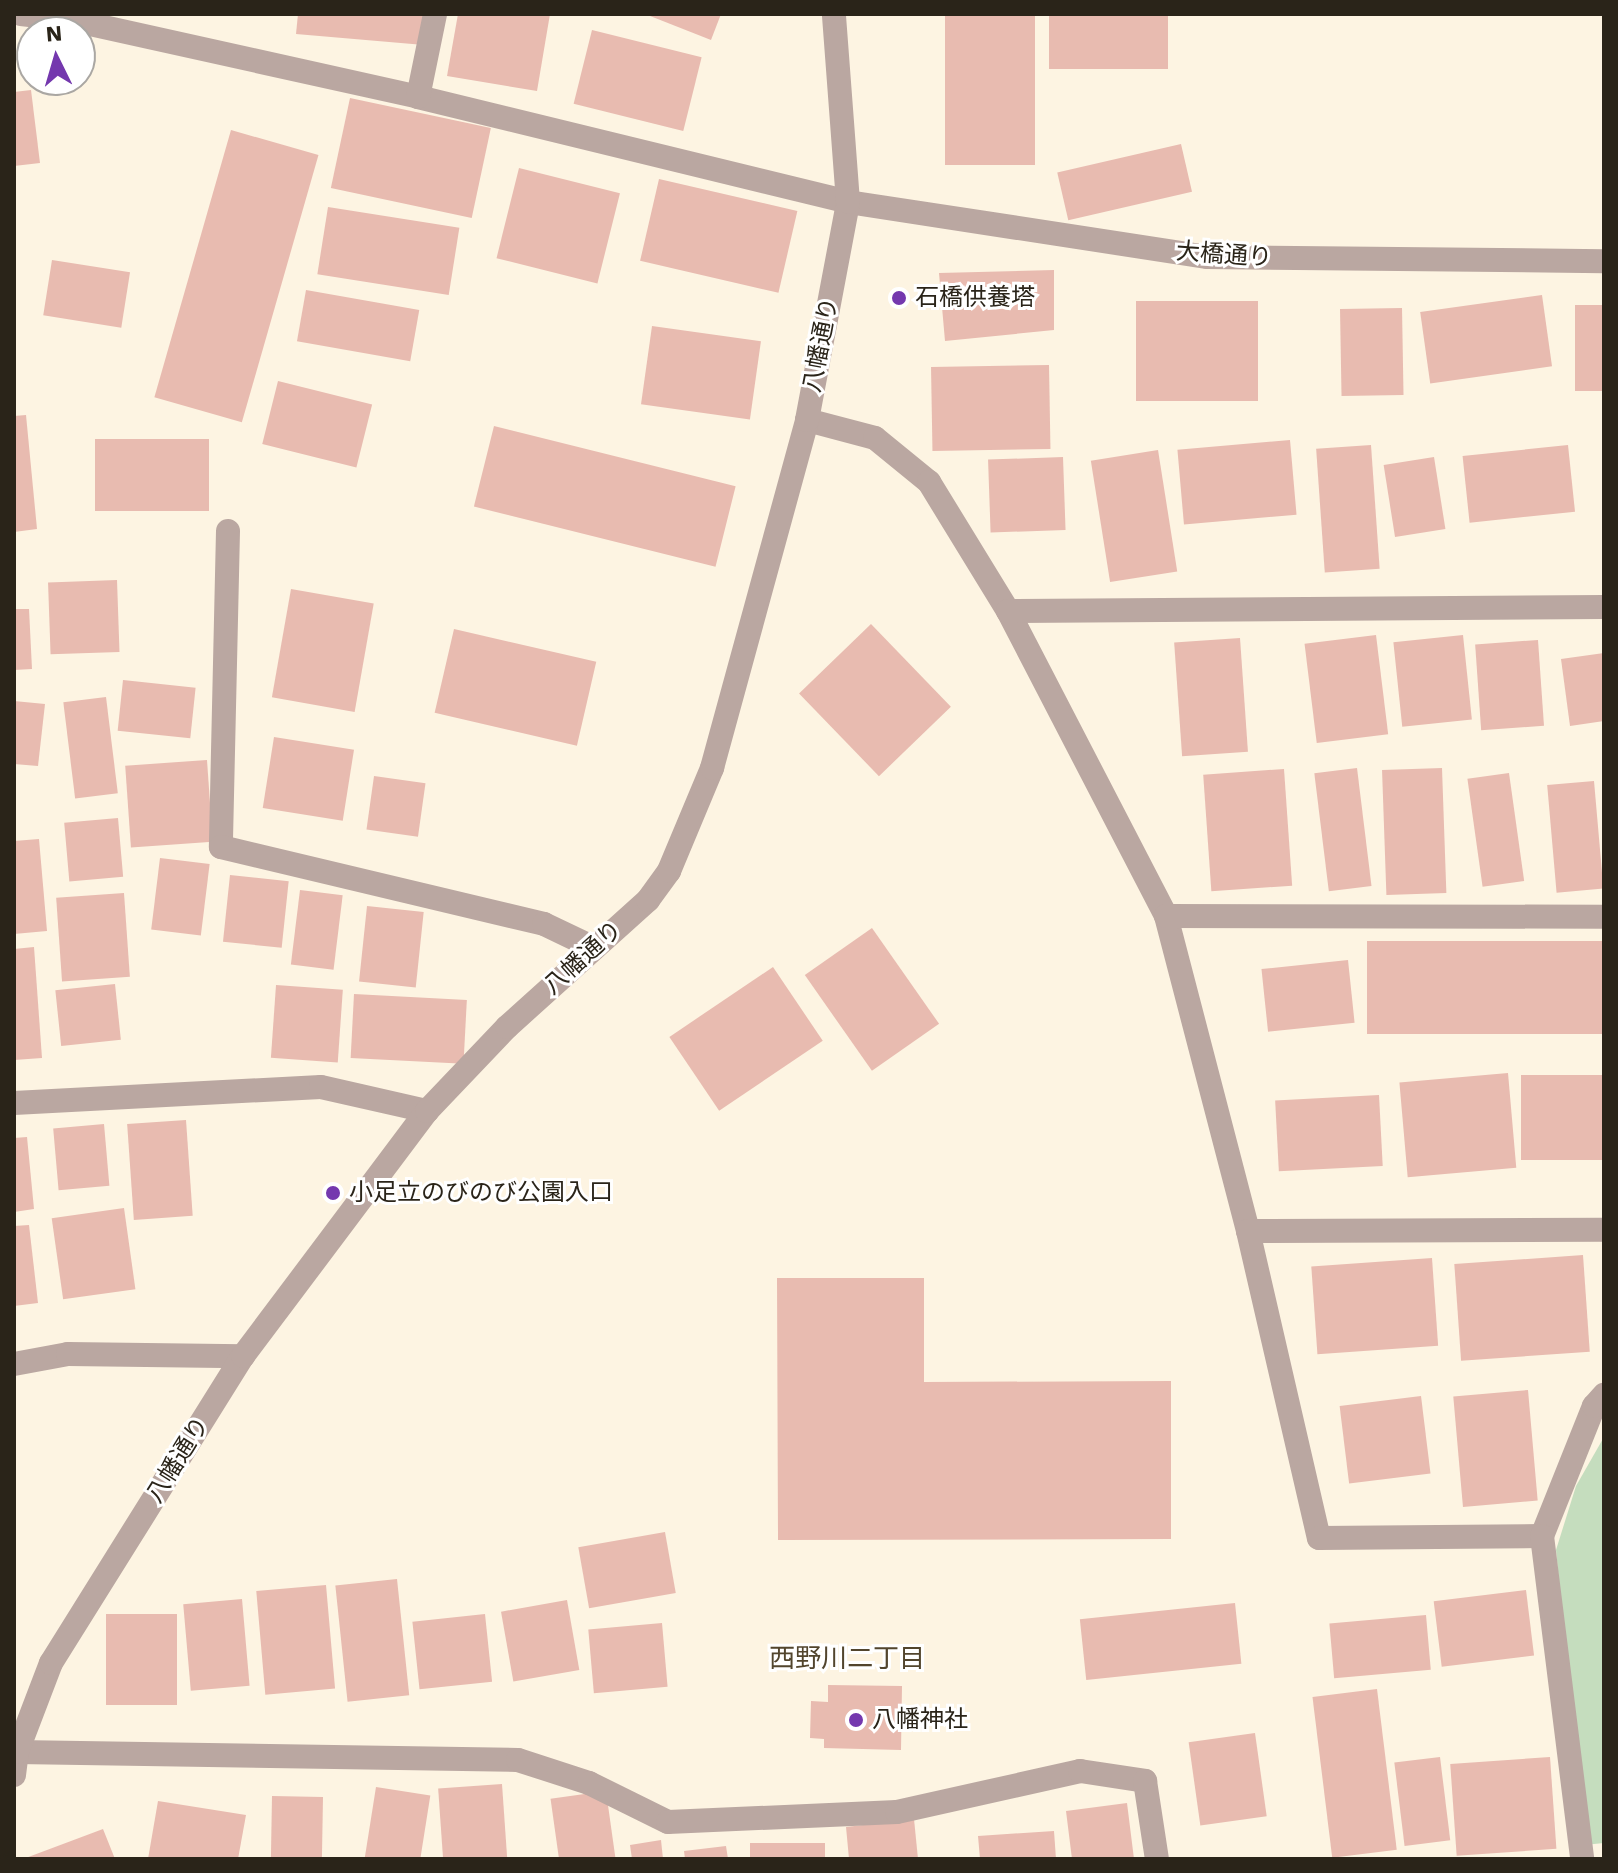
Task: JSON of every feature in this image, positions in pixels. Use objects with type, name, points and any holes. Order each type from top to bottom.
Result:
[{"type":"street","name":"大橋通り","points":[[21,14],[55,16]]},
{"type":"street","points":[[418,97],[435,14]]},
{"type":"street","name":"八幡通り","points":[[16,1763],[51,1663],[243,1356],[427,1111],[592,947],[648,900],[686,836],[730,707],[807,420],[848,202],[834,14]]},
{"type":"street","name":"大橋通り","points":[[96,23],[848,202],[1208,257],[1604,261]]},
{"type":"street","points":[[807,420],[875,438],[929,482],[1008,611],[1166,916],[1248,1231],[1319,1538],[1542,1536]]},
{"type":"street","points":[[228,531],[221,847],[544,924],[592,947]]},
{"type":"street","points":[[1008,611],[1604,607]]},
{"type":"street","points":[[1166,916],[1604,917]]},
{"type":"street","points":[[14,1103],[321,1087],[427,1111]]},
{"type":"street","points":[[1248,1231],[1604,1230]]},
{"type":"street","points":[[14,1364],[68,1354],[243,1356]]},
{"type":"street","points":[[1582,1859],[1542,1536],[1594,1406],[1604,1395]]},
{"type":"street","points":[[16,1763],[518,1760],[589,1783],[668,1822],[897,1812],[1080,1771],[1145,1781],[1157,1859]]},
{"type":"green space","points":[[1604,1437],[1604,1843],[1584,1845],[1556,1550],[1576,1486]]},
{"type":"building","points":[[298,14],[426,14],[424,45],[296,34]]},
{"type":"building","points":[[458,14],[550,14],[537,91],[447,76]]},
{"type":"building","points":[[645,14],[721,14],[711,40]]},
{"type":"building","points":[[945,14],[1035,14],[1035,165],[945,165]]},
{"type":"building","points":[[1049,14],[1168,14],[1168,69],[1049,69]]},
{"type":"building","points":[[592,30],[702,57],[683,131],[574,104]]},
{"type":"building","points":[[14,92],[16,96],[32,96],[40,163],[14,166]]},
{"type":"building","points":[[350,98],[491,128],[472,218],[331,188]]},
{"type":"building","points":[[231,130],[318,155],[242,422],[154,397]]},
{"type":"building","points":[[1181,144],[1192,192],[1068,220],[1057,173]]},
{"type":"building","points":[[519,168],[620,193],[597,283],[497,258]]},
{"type":"building","points":[[659,179],[797,211],[778,293],[640,261]]},
{"type":"building","points":[[328,207],[459,228],[449,295],[317,274]]},
{"type":"building","points":[[52,260],[130,272],[121,328],[43,315]]},
{"type":"building","points":[[1054,270],[1054,330],[945,341],[939,273]]},
{"type":"building","points":[[306,290],[419,310],[410,361],[297,341]]},
{"type":"building","points":[[1542,295],[1552,366],[1430,383],[1420,312]]},
{"type":"building","points":[[1136,301],[1258,301],[1258,401],[1136,401]]},
{"type":"building","points":[[1575,305],[1604,305],[1604,391],[1575,391]]},
{"type":"building","points":[[1402,308],[1404,395],[1342,396],[1340,309]]},
{"type":"building","points":[[652,326],[761,341],[750,420],[641,404]]},
{"type":"building","points":[[1049,365],[1050,449],[932,451],[931,367]]},
{"type":"building","points":[[278,381],[372,404],[356,468],[262,444]]},
{"type":"building","points":[[26,415],[37,529],[14,532],[14,416]]},
{"type":"building","points":[[494,426],[736,486],[716,567],[474,507]]},
{"type":"building","points":[[95,439],[209,439],[209,511],[95,511]]},
{"type":"building","points":[[1290,440],[1297,515],[1184,525],[1177,450]]},
{"type":"building","points":[[1371,445],[1380,569],[1325,573],[1316,449]]},
{"type":"building","points":[[1568,445],[1575,512],[1470,523],[1463,456]]},
{"type":"building","points":[[1158,450],[1177,571],[1110,582],[1091,461]]},
{"type":"building","points":[[1063,457],[1066,530],[991,533],[988,460]]},
{"type":"building","points":[[1434,457],[1445,529],[1395,537],[1384,465]]},
{"type":"building","points":[[117,580],[120,652],[51,654],[48,582]]},
{"type":"building","points":[[291,589],[374,604],[355,712],[272,697]]},
{"type":"building","points":[[14,609],[29,609],[32,669],[14,670]]},
{"type":"building","points":[[871,624],[951,707],[879,776],[799,693]]},
{"type":"building","points":[[454,629],[596,662],[577,746],[435,713]]},
{"type":"building","points":[[1376,635],[1388,734],[1317,743],[1305,644]]},
{"type":"building","points":[[1463,635],[1472,720],[1402,727],[1393,642]]},
{"type":"building","points":[[1240,638],[1248,752],[1182,756],[1174,643]]},
{"type":"building","points":[[1538,640],[1544,726],[1481,730],[1475,644]]},
{"type":"building","points":[[1604,653],[1604,721],[1570,726],[1561,659]]},
{"type":"building","points":[[123,680],[196,688],[190,738],[118,731]]},
{"type":"building","points":[[106,697],[118,793],[75,799],[63,702]]},
{"type":"building","points":[[14,701],[45,704],[38,766],[14,764]]},
{"type":"building","points":[[274,737],[354,750],[343,821],[263,808]]},
{"type":"building","points":[[207,760],[213,842],[131,848],[125,766]]},
{"type":"building","points":[[1357,768],[1372,886],[1329,891],[1314,773]]},
{"type":"building","points":[[1442,768],[1446,893],[1386,895],[1382,770]]},
{"type":"building","points":[[1284,769],[1292,886],[1211,891],[1203,775]]},
{"type":"building","points":[[1509,773],[1524,881],[1483,887],[1467,779]]},
{"type":"building","points":[[374,776],[425,783],[418,837],[366,829]]},
{"type":"building","points":[[1594,781],[1603,889],[1557,893],[1547,785]]},
{"type":"building","points":[[118,818],[123,877],[69,881],[64,823]]},
{"type":"building","points":[[39,839],[47,931],[14,934],[14,841]]},
{"type":"building","points":[[160,858],[210,864],[201,936],[151,929]]},
{"type":"building","points":[[230,875],[289,881],[282,948],[223,942]]},
{"type":"building","points":[[300,890],[343,895],[334,970],[291,964]]},
{"type":"building","points":[[124,893],[130,977],[62,982],[56,898]]},
{"type":"building","points":[[367,906],[424,912],[416,988],[359,982]]},
{"type":"building","points":[[872,928],[939,1024],[872,1071],[805,975]]},
{"type":"building","points":[[1367,941],[1604,941],[1604,1034],[1367,1034]]},
{"type":"building","points":[[34,947],[42,1058],[14,1060],[14,949]]},
{"type":"building","points":[[1348,960],[1355,1023],[1268,1032],[1261,969]]},
{"type":"building","points":[[773,967],[823,1041],[719,1111],[669,1037]]},
{"type":"building","points":[[115,984],[121,1040],[61,1046],[55,990]]},
{"type":"building","points":[[276,985],[343,990],[338,1062],[271,1058]]},
{"type":"building","points":[[354,994],[467,1000],[463,1064],[351,1058]]},
{"type":"building","points":[[1508,1073],[1516,1168],[1408,1177],[1399,1082]]},
{"type":"building","points":[[1521,1075],[1604,1075],[1604,1160],[1521,1160]]},
{"type":"building","points":[[1379,1095],[1383,1166],[1279,1171],[1275,1100]]},
{"type":"building","points":[[186,1120],[193,1216],[134,1220],[127,1124]]},
{"type":"building","points":[[104,1124],[109,1186],[59,1190],[53,1128]]},
{"type":"building","points":[[27,1137],[34,1209],[14,1212],[14,1138]]},
{"type":"building","points":[[124,1208],[135,1289],[63,1299],[52,1218]]},
{"type":"building","points":[[29,1225],[38,1303],[14,1306],[14,1226]]},
{"type":"building","points":[[1583,1255],[1590,1352],[1461,1361],[1454,1264]]},
{"type":"building","points":[[1432,1258],[1438,1346],[1317,1354],[1311,1266]]},
{"type":"building","points":[[777,1278],[924,1278],[924,1382],[1171,1381],[1171,1539],[778,1540]]},
{"type":"building","points":[[1528,1390],[1538,1501],[1463,1507],[1453,1397]]},
{"type":"building","points":[[1421,1396],[1431,1473],[1349,1483],[1340,1406]]},
{"type":"building","points":[[665,1532],[676,1593],[589,1608],[578,1547]]},
{"type":"building","points":[[397,1579],[409,1695],[348,1702],[335,1585]]},
{"type":"building","points":[[326,1585],[335,1689],[265,1695],[256,1591]]},
{"type":"building","points":[[1526,1590],[1534,1656],[1442,1667],[1434,1601]]},
{"type":"building","points":[[242,1599],[250,1686],[191,1691],[183,1604]]},
{"type":"building","points":[[567,1600],[579,1670],[513,1682],[501,1612]]},
{"type":"building","points":[[1235,1603],[1241,1664],[1086,1680],[1080,1619]]},
{"type":"building","points":[[106,1614],[177,1614],[177,1705],[106,1705]]},
{"type":"building","points":[[485,1614],[492,1682],[420,1689],[412,1622]]},
{"type":"building","points":[[1426,1615],[1431,1670],[1334,1678],[1329,1623]]},
{"type":"building","points":[[662,1623],[668,1687],[594,1693],[588,1629]]},
{"type":"building","name":"八幡神社","points":[[828,1685],[902,1686],[901,1750],[824,1748],[824,1739],[810,1738],[811,1701],[828,1702]]},
{"type":"building","points":[[1377,1689],[1397,1850],[1332,1858],[1312,1697]]},
{"type":"building","points":[[1255,1733],[1267,1816],[1200,1826],[1189,1742]]},
{"type":"building","points":[[1440,1757],[1450,1840],[1405,1846],[1394,1763]]},
{"type":"building","points":[[1550,1757],[1556,1849],[1457,1856],[1450,1764]]},
{"type":"building","points":[[502,1784],[507,1859],[443,1859],[438,1788]]},
{"type":"building","points":[[376,1787],[430,1796],[420,1859],[365,1859]]},
{"type":"building","points":[[606,1791],[616,1859],[559,1859],[551,1799]]},
{"type":"building","points":[[272,1796],[323,1797],[322,1859],[271,1858]]},
{"type":"building","points":[[158,1801],[246,1815],[238,1859],[148,1859]]},
{"type":"building","points":[[1127,1803],[1134,1859],[1072,1859],[1066,1811]]},
{"type":"building","points":[[914,1819],[918,1859],[849,1859],[846,1827]]},
{"type":"building","points":[[103,1829],[115,1859],[23,1859]]},
{"type":"building","points":[[1054,1831],[1056,1859],[980,1859],[978,1836]]},
{"type":"building","points":[[661,1840],[663,1859],[632,1859],[630,1845]]},
{"type":"building","points":[[750,1843],[825,1843],[825,1859],[750,1859]]},
{"type":"building","points":[[726,1846],[728,1859],[685,1859],[684,1851]]},
{"type":"place","name":"石橋供養塔","points":[[899,298]]},
{"type":"place","name":"小足立のびのび公園入口","points":[[333,1193]]},
{"type":"place","name":"八幡神社","points":[[856,1720]]},
{"type":"district","name":"西野川二丁目","points":[[847,1659]]}]
